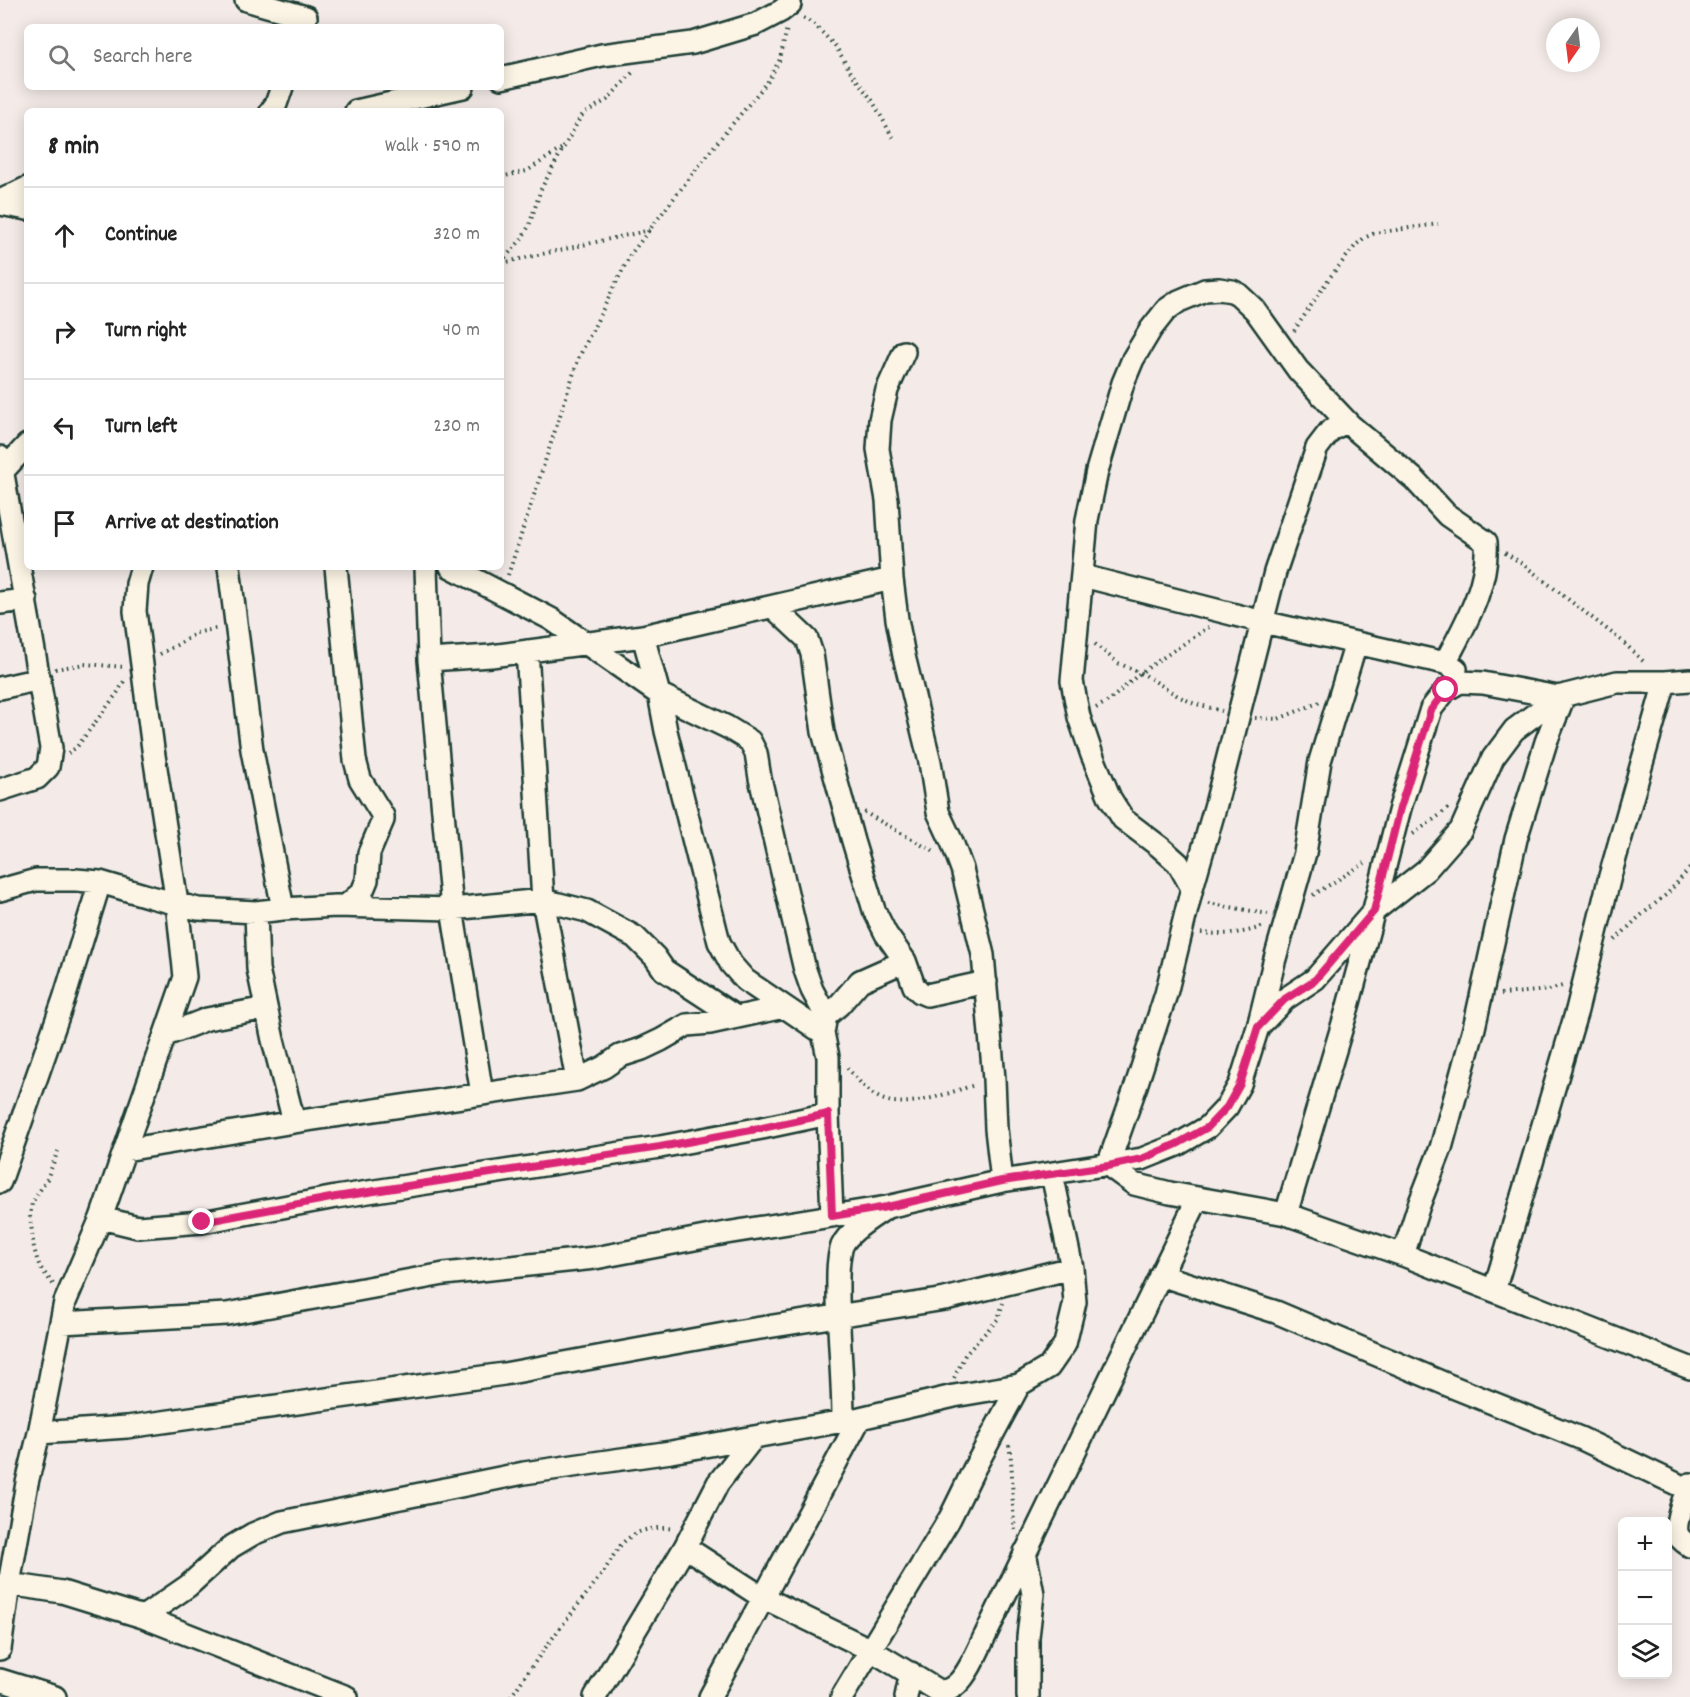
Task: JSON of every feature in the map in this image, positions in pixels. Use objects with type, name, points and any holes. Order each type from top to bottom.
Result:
[{"type":"street","points":[[246,0],[306,15]]},
{"type":"street","points":[[504,77],[602,55],[693,43],[756,24],[790,4]]},
{"type":"street","points":[[273,108],[281,90]]},
{"type":"street","points":[[369,108],[449,90]]},
{"type":"street","points":[[408,99],[424,108]]},
{"type":"street","points":[[0,202],[24,190]]},
{"type":"street","points":[[0,202],[24,208]]},
{"type":"street","points":[[1191,894],[1178,863],[1123,819],[1110,798],[1079,717],[1072,681],[1087,520],[1097,471],[1123,383],[1151,328],[1166,310],[1179,301],[1204,290],[1232,291],[1243,298],[1255,310],[1299,370],[1346,421],[1414,479],[1447,515],[1486,542],[1487,558],[1479,594],[1445,663]]},
{"type":"street","points":[[904,352],[887,390],[879,420],[878,449],[887,500],[892,579],[902,647],[930,762],[938,812],[962,869],[980,939],[986,982],[1002,1181]]},
{"type":"street","points":[[1108,1166],[1163,1005],[1275,572],[1317,447],[1330,431],[1346,421]]},
{"type":"street","points":[[0,790],[37,778],[48,767],[51,748],[26,600],[23,562],[1,464],[24,447]]},
{"type":"street","points":[[0,1649],[27,1483],[65,1302],[101,1218],[186,977],[177,903],[138,666],[135,610],[137,584],[141,570]]},
{"type":"street","points":[[229,570],[252,750],[283,909]]},
{"type":"street","points":[[336,570],[355,760],[360,779],[383,820],[369,853],[367,880],[362,892],[346,906]]},
{"type":"street","points":[[426,570],[429,660],[452,909],[482,1094]]},
{"type":"street","points":[[462,570],[551,619],[659,694],[727,727],[750,741],[756,753],[805,970],[825,1033],[832,1216]]},
{"type":"street","points":[[1083,576],[1229,614],[1445,663],[1483,683]]},
{"type":"street","points":[[429,660],[527,651],[643,636],[892,579]]},
{"type":"street","points":[[0,603],[26,600]]},
{"type":"street","points":[[773,607],[807,639],[812,654],[823,732],[858,859],[874,910],[886,934],[905,961],[914,986],[927,996],[986,982]]},
{"type":"street","points":[[643,636],[719,942],[731,964],[745,980],[825,1033]]},
{"type":"street","points":[[61,1323],[227,1314],[444,1274],[595,1258],[726,1233],[887,1207],[1002,1181],[1108,1166],[1142,1159],[1177,1144],[1208,1127],[1227,1107],[1240,1084],[1258,1027],[1285,914],[1305,853],[1320,761],[1356,643]]},
{"type":"street","points":[[527,651],[543,900],[577,1080]]},
{"type":"street","points":[[0,688],[39,676]]},
{"type":"street","points":[[1258,1027],[1285,999],[1315,980],[1374,911],[1426,870],[1461,830],[1493,758],[1514,730],[1561,697],[1617,682],[1690,680]]},
{"type":"street","points":[[1286,1214],[1347,1010],[1400,808],[1431,710],[1446,690],[1460,682],[1483,683],[1561,697]]},
{"type":"street","points":[[1494,1291],[1584,983],[1610,876],[1665,682]]},
{"type":"street","points":[[1403,1255],[1419,1204],[1441,1149],[1481,996],[1516,840],[1561,697]]},
{"type":"street","points":[[0,890],[36,880],[100,882],[198,909],[256,912],[346,906],[452,909],[543,900],[587,911],[635,937],[655,957],[664,970],[736,1017]]},
{"type":"street","points":[[0,1182],[64,999],[100,882]]},
{"type":"street","points":[[256,912],[258,969],[294,1122]]},
{"type":"street","points":[[825,1033],[839,1005],[860,981],[905,961]]},
{"type":"street","points":[[125,1150],[294,1122],[577,1080],[604,1067],[620,1056],[642,1049],[687,1025],[710,1023],[784,1007]]},
{"type":"street","points":[[166,1035],[207,1019],[266,1008]]},
{"type":"street","points":[[101,1218],[138,1227],[202,1222],[336,1197],[660,1147],[828,1114]]},
{"type":"street","points":[[1108,1166],[1134,1184],[1286,1214],[1403,1255],[1690,1368]]},
{"type":"street","points":[[144,1617],[188,1586],[231,1546],[282,1522],[524,1473],[670,1452],[852,1419],[1020,1385],[1049,1367],[1065,1344],[1075,1302],[1072,1268],[1052,1173]]},
{"type":"street","points":[[689,1540],[762,1597],[871,1650],[944,1692],[955,1688],[964,1677],[1198,1198]]},
{"type":"street","points":[[710,1697],[852,1419],[843,1380],[838,1335],[838,1270],[842,1245],[857,1228],[887,1207]]},
{"type":"street","points":[[39,1433],[127,1427],[504,1374],[735,1332],[945,1299],[1072,1268]]},
{"type":"street","points":[[1160,1275],[1276,1312],[1580,1438],[1689,1487],[1678,1521],[1677,1533],[1683,1542],[1690,1546]]},
{"type":"street","points":[[842,1697],[950,1518],[974,1468],[1020,1385]]},
{"type":"street","points":[[595,1697],[689,1540],[718,1483],[754,1437]]},
{"type":"street","points":[[1023,1557],[1033,1594],[1028,1637],[1028,1697]]},
{"type":"street","points":[[9,1584],[62,1592],[144,1617],[347,1697]]},
{"type":"street","points":[[906,1697],[910,1674]]},
{"type":"street","points":[[0,1680],[55,1697]]},
{"type":"path","points":[[790,4],[836,47],[852,74],[872,100],[893,138]]},
{"type":"path","points":[[503,593],[579,357],[630,255],[715,145],[769,80],[780,59],[790,16],[790,4]]},
{"type":"path","points":[[504,260],[521,240],[529,226],[541,189],[580,118],[584,113],[607,100],[634,71]]},
{"type":"path","points":[[504,176],[527,171],[565,146]]},
{"type":"path","points":[[1283,350],[1330,277],[1356,244],[1374,233],[1438,224]]},
{"type":"path","points":[[504,262],[650,230]]},
{"type":"path","points":[[1486,542],[1520,562],[1622,640],[1665,682]]},
{"type":"path","points":[[1079,717],[1110,700],[1140,673],[1229,614]]},
{"type":"path","points":[[48,767],[76,748],[118,692],[127,675],[138,666],[196,633],[237,623]]},
{"type":"path","points":[[1078,626],[1101,650],[1118,663],[1193,703],[1239,716],[1278,719],[1314,704],[1339,697]]},
{"type":"path","points":[[39,676],[84,664],[138,666]]},
{"type":"path","points":[[842,800],[962,869]]},
{"type":"path","points":[[1181,932],[1235,934],[1251,931],[1267,924],[1325,889],[1336,879],[1428,824],[1451,805]]},
{"type":"path","points":[[1613,942],[1667,894],[1690,868]]},
{"type":"path","points":[[1191,894],[1234,906],[1285,914]]},
{"type":"path","points":[[1481,996],[1550,990],[1560,986],[1584,983]]},
{"type":"path","points":[[825,1033],[871,1092],[886,1101],[916,1102],[994,1079]]},
{"type":"path","points":[[58,1152],[47,1179],[32,1203],[30,1216],[34,1248],[40,1267],[65,1302]]},
{"type":"path","points":[[943,1399],[965,1355],[998,1319],[1002,1311],[1007,1284]]},
{"type":"path","points":[[1003,1415],[1012,1464],[1012,1509],[1023,1557]]},
{"type":"path","points":[[511,1697],[548,1644],[607,1568],[624,1541],[647,1529],[667,1528],[689,1540]]},
{"type":"route","points":[[202,1222],[336,1197],[660,1147],[828,1114],[832,1216],[887,1207],[1002,1181],[1142,1159],[1208,1127],[1227,1107],[1240,1084],[1258,1027],[1285,999],[1315,980],[1374,911],[1400,808],[1431,710],[1446,690]]}]
